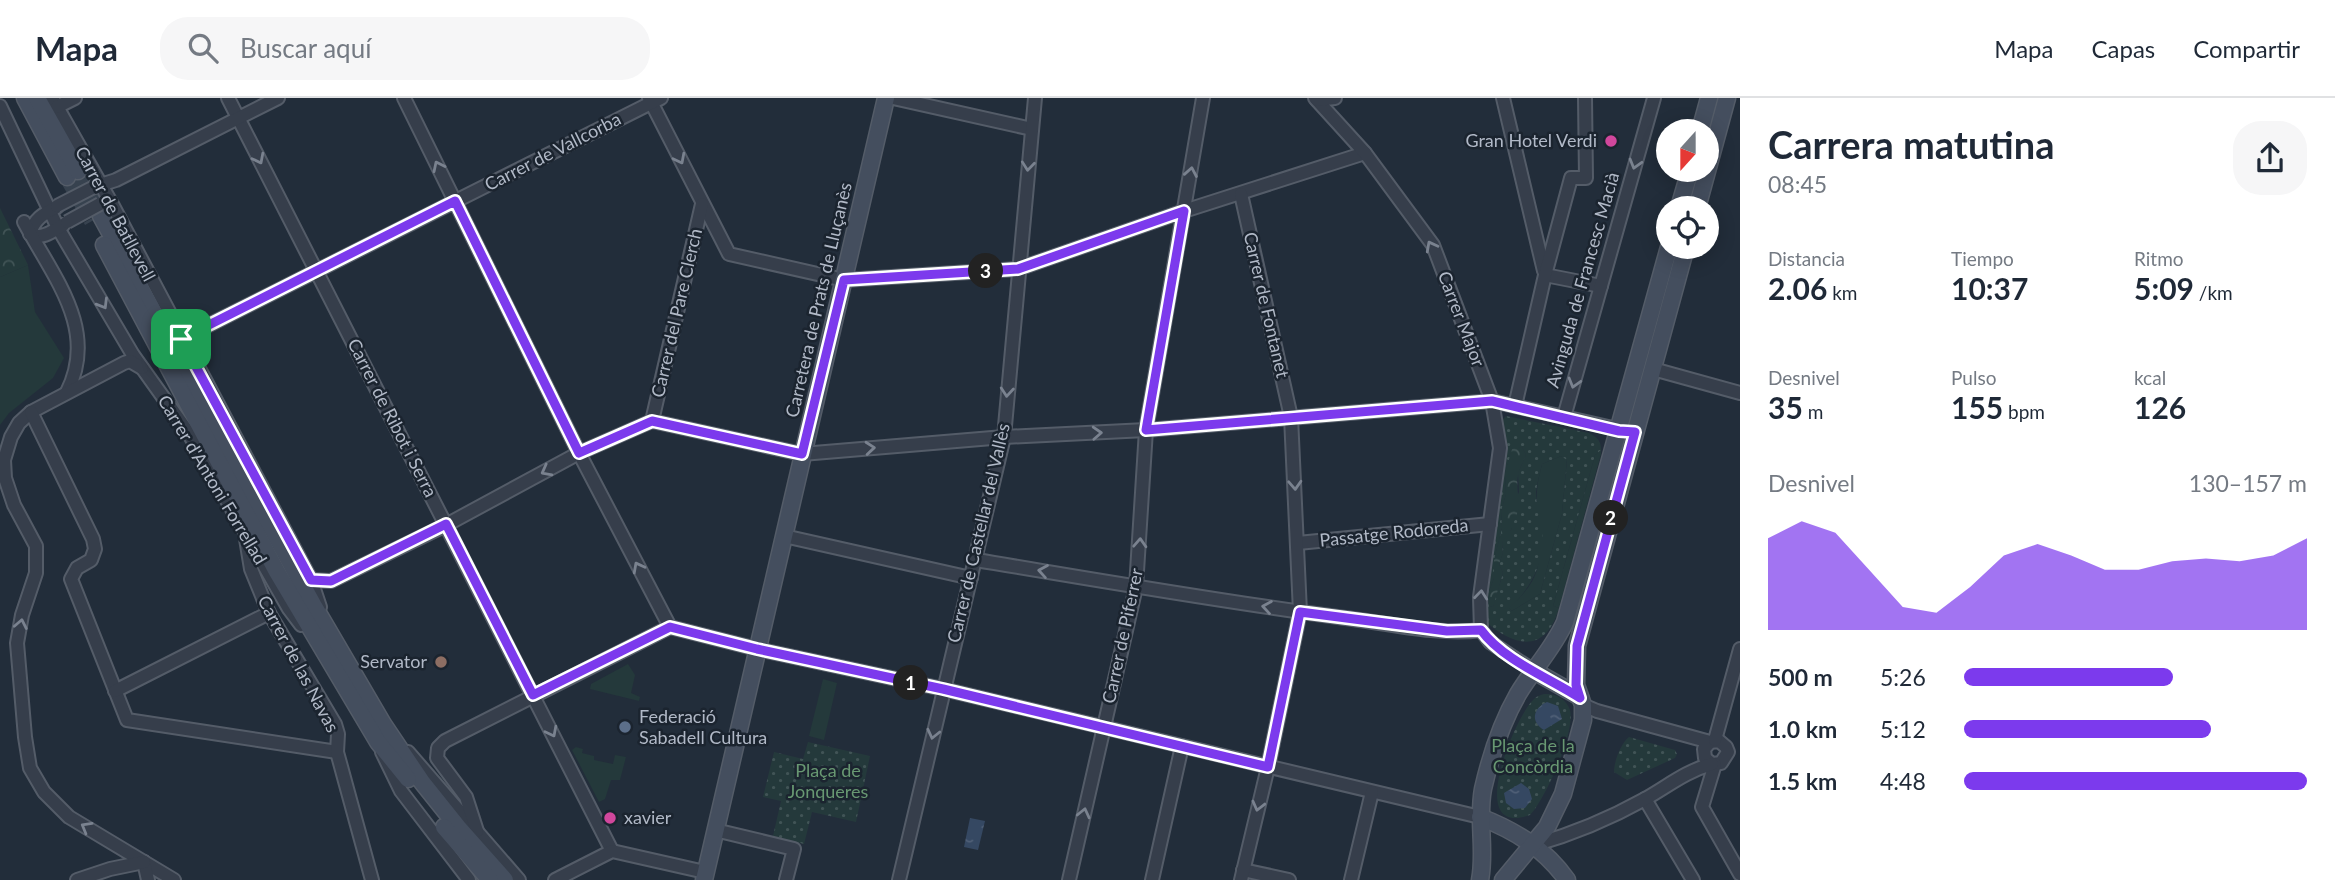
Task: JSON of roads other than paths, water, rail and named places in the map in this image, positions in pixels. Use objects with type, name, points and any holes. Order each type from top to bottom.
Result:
[{"type":"street","points":[[25,98],[72,174],[37,98]]},
{"type":"street","points":[[54,103],[75,98]]},
{"type":"street","name":"Carrer de Ribot i Serra","points":[[228,98],[612,851]]},
{"type":"street","points":[[27,228],[53,209],[97,186],[116,180],[278,98]]},
{"type":"street","points":[[404,98],[579,453],[670,627]]},
{"type":"street","name":"Carretera de Prats de Lluçanès","points":[[705,876],[886,98]]},
{"type":"street","points":[[893,98],[1032,129]]},
{"type":"street","name":"Carrer de Castellar del Vallès","points":[[899,880],[1003,437],[1035,98]]},
{"type":"street","name":"Carrer de Piferrer","points":[[1069,880],[1136,587],[1146,430],[1203,98]]},
{"type":"street","points":[[1316,99],[1335,98]]},
{"type":"street","points":[[1503,98],[1545,275]]},
{"type":"street","points":[[1516,406],[1545,275],[1571,178],[1586,178],[1585,98]]},
{"type":"street","name":"Avinguda de Francesc Macià","points":[[1564,417],[1654,98]]},
{"type":"street","points":[[1703,119],[1709,98]]},
{"type":"street","points":[[1699,196],[1727,98]]},
{"type":"street","name":"Carrer Major","points":[[1316,99],[1365,153],[1433,244],[1492,401],[1500,448],[1480,597],[1481,630]]},
{"type":"street","points":[[654,100],[702,204],[729,254],[844,280],[1018,269],[1184,211],[1365,153]]},
{"type":"street","name":"Carrer de Vallcorba","points":[[181,339],[654,100]]},
{"type":"street","name":"Carrer de Batllevell","points":[[54,103],[97,186],[101,212],[181,339],[311,580],[327,630]]},
{"type":"street","name":"Carrer d'Antoni Forrellad","points":[[0,106],[62,225],[68,246],[142,368],[188,432],[289,609],[340,675]]},
{"type":"street","name":"Carrer de Fontanet","points":[[1241,194],[1291,417],[1300,612],[1268,767],[1242,875]]},
{"type":"street","name":"Carrer del Pare Clerch","points":[[652,421],[702,204]]},
{"type":"street","points":[[27,228],[36,237],[43,236],[62,225],[101,212]]},
{"type":"street","points":[[101,212],[386,742],[505,880]]},
{"type":"street","points":[[101,212],[277,572],[340,675],[386,742],[460,846],[490,880]]},
{"type":"street","points":[[27,228],[69,304],[77,325],[77,362],[66,392]]},
{"type":"street","points":[[1503,880],[1534,845],[1558,808],[1580,730],[1582,701],[1576,685],[1577,646],[1666,259]]},
{"type":"street","points":[[1480,880],[1483,849],[1480,817],[1483,791],[1500,736],[1518,694],[1553,646],[1565,622],[1627,431],[1653,369],[1683,259]]},
{"type":"street","points":[[1545,275],[1601,286]]},
{"type":"street","points":[[142,368],[134,362],[127,362],[31,412],[19,423],[6,449],[5,478],[15,505],[36,546],[36,573],[22,615],[17,643],[30,768],[44,792],[69,817],[174,880]]},
{"type":"street","points":[[1653,369],[1740,393]]},
{"type":"street","points":[[311,580],[331,581],[579,453],[652,421],[802,454],[1003,437],[1146,430],[1492,401],[1627,431]]},
{"type":"street","points":[[31,412],[93,539],[95,549],[91,560],[77,568],[71,579],[127,720],[337,752]]},
{"type":"street","name":"Passatge Rodoreda","points":[[1298,543],[1490,524]]},
{"type":"street","name":"Carrer de las Navas","points":[[243,528],[251,569],[269,613],[335,724],[338,734],[337,752],[372,880]]},
{"type":"street","points":[[784,536],[971,579]]},
{"type":"street","points":[[976,559],[1300,612],[1447,631],[1481,630],[1504,652],[1597,711],[1715,753],[1740,755]]},
{"type":"street","points":[[115,691],[269,613]]},
{"type":"street","points":[[477,831],[466,797],[437,758],[438,748],[445,741],[533,695],[670,627],[1480,817],[1510,830],[1534,845],[1553,862],[1567,880]]},
{"type":"street","points":[[1740,649],[1702,807],[1740,874]]},
{"type":"street","points":[[386,742],[420,765],[519,880]]},
{"type":"street","points":[[386,742],[389,770],[401,791],[469,880]]},
{"type":"street","points":[[1152,880],[1182,746]]},
{"type":"street","points":[[1534,845],[1573,834],[1645,799],[1715,753],[1740,746]]},
{"type":"street","points":[[1351,880],[1372,792]]},
{"type":"street","points":[[1645,799],[1693,880]]},
{"type":"street","points":[[715,830],[794,849],[786,880]]},
{"type":"street","points":[[555,880],[612,851],[705,876]]},
{"type":"street","points":[[77,880],[144,862]]},
{"type":"street","points":[[144,862],[148,880]]},
{"type":"street","points":[[1242,875],[1289,880]]},
{"type":"water","points":[[1547,702],[1558,706],[1562,719],[1544,730],[1537,723],[1535,715]]},
{"type":"water","points":[[1521,783],[1529,789],[1532,799],[1525,808],[1514,809],[1506,803],[1504,793]]},
{"type":"water","points":[[970,818],[985,821],[978,850],[964,847]]},
{"type":"tunnel","points":[[78,171],[101,216]]},
{"type":"tunnel","points":[[67,177],[92,221]]},
{"type":"place","name":"Gran Hotel Verdi","points":[[1611,141]]},
{"type":"place","name":"Servator","points":[[441,662]]},
{"type":"place","name":"Federació Sabadell Cultura","points":[[625,727]]},
{"type":"place","name":"xavier","points":[[610,818]]},
{"type":"park label","name":"Plaça de la Concòrdia","points":[[1533,756]]},
{"type":"park label","name":"Plaça de Jonqueres","points":[[828,781]]}]
